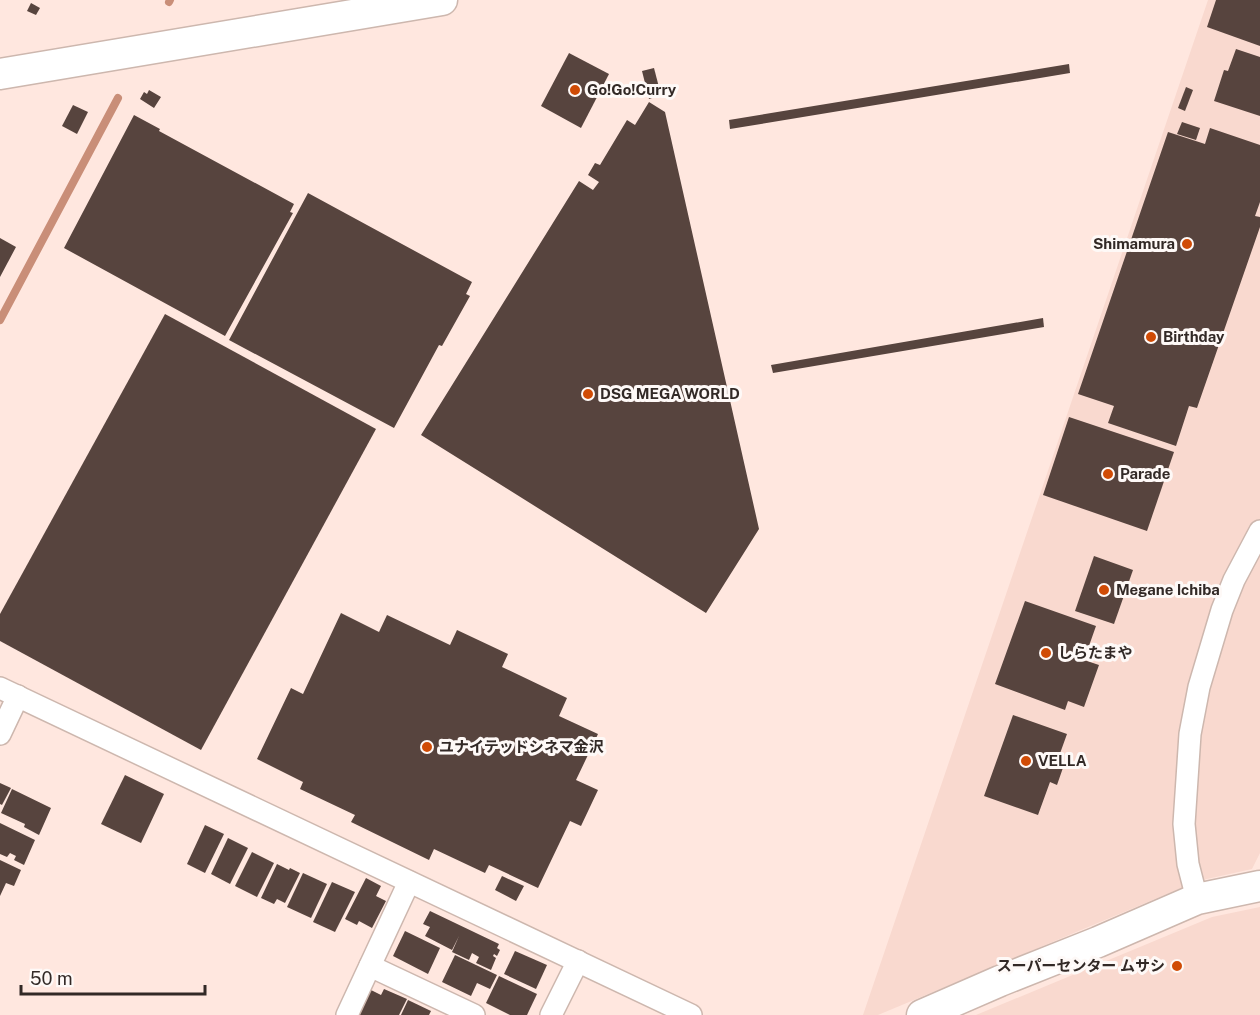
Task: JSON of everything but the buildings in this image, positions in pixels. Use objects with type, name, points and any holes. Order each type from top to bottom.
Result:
[{"type":"street","points":[[0,74],[442,0]]},
{"type":"street","points":[[1197,899],[1188,864],[1184,824],[1190,734],[1199,687],[1222,610],[1234,580],[1260,531]]},
{"type":"street","points":[[0,734],[9,692],[692,1015]]},
{"type":"street","points":[[347,1015],[409,882]]},
{"type":"street","points":[[922,1015],[1197,899],[1260,886]]},
{"type":"street","points":[[552,1015],[578,961]]},
{"type":"street","points":[[370,966],[474,1015]]},
{"type":"shaded area","points":[[1208,0],[1260,0],[1260,853],[1252,869],[1198,881],[878,1015],[863,1015]]},
{"type":"shaded area","name":"スーパーセンター ムサシ","points":[[1260,907],[1260,1015],[976,1015],[1212,917]]},
{"type":"waterway","points":[[0,320],[118,98]]},
{"type":"place","name":"Go!Go!Curry","points":[[575,90]]},
{"type":"place","name":"Shimamura","points":[[1187,244]]},
{"type":"place","name":"Birthday","points":[[1151,337]]},
{"type":"place","name":"DSG MEGA WORLD","points":[[588,394]]},
{"type":"place","name":"Parade","points":[[1108,474]]},
{"type":"place","name":"Megane Ichiba","points":[[1104,590]]},
{"type":"place","name":"しらたまや","points":[[1046,653]]},
{"type":"place","name":"ユナイテッドシネマ金沢","points":[[427,747]]},
{"type":"place","name":"VELLA","points":[[1026,761]]},
{"type":"place","name":"スーパーセンター ムサシ","points":[[1177,966]]}]
